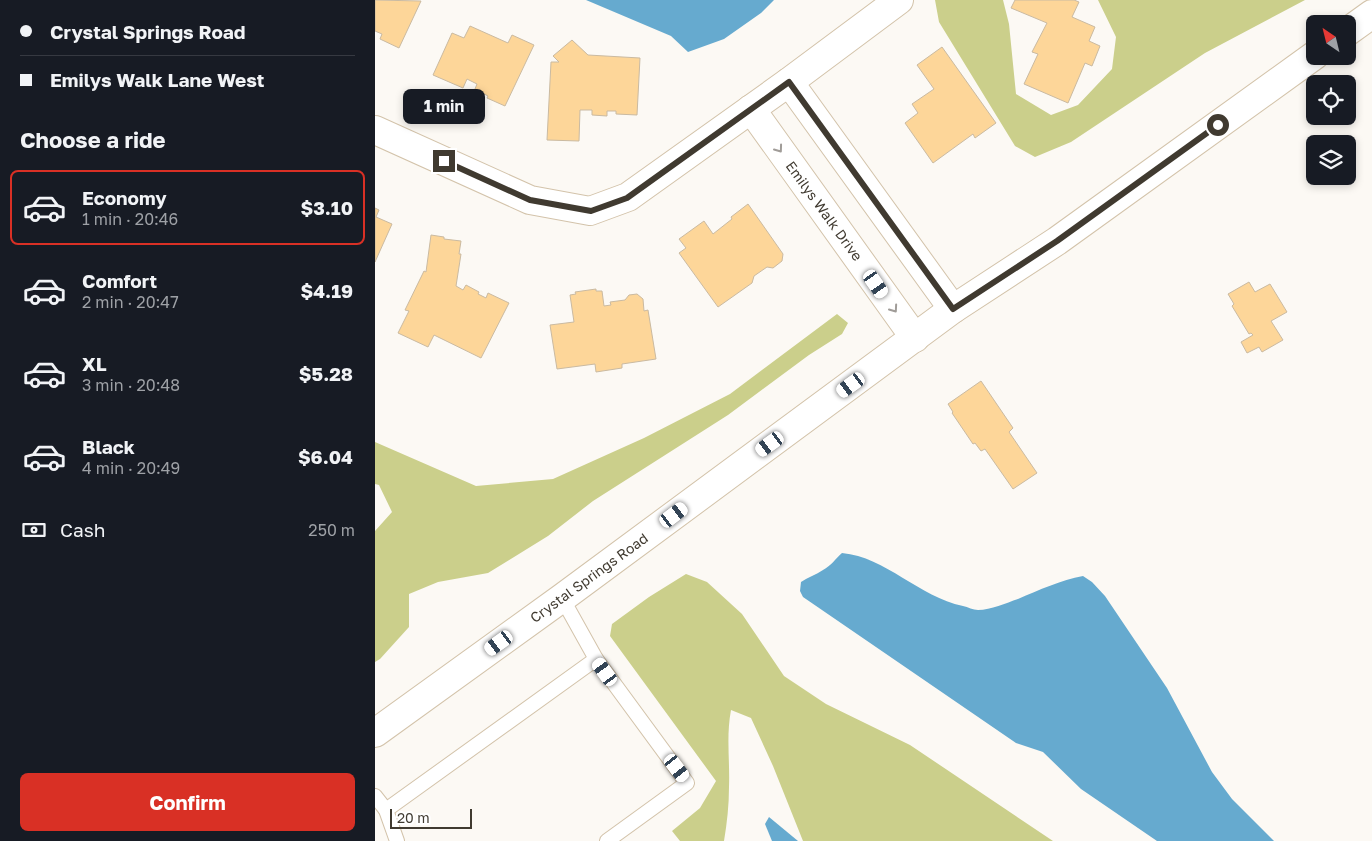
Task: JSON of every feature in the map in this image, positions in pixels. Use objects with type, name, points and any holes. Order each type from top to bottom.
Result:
[{"type":"street","points":[[375,130],[530,200],[591,211],[627,198],[789,82],[899,0]]},
{"type":"street","points":[[1356,26],[1372,14]]},
{"type":"street","name":"Crystal Springs Road","points":[[375,733],[562,598],[953,309],[1057,241],[1306,61]]},
{"type":"street","points":[[789,82],[953,309]]},
{"type":"street","name":"Emilys Walk Drive","points":[[751,109],[915,338]]},
{"type":"lane","points":[[562,598],[596,659],[687,783],[607,841]]},
{"type":"lane","points":[[385,810],[596,659]]},
{"type":"lane","points":[[375,796],[385,810],[397,841]]},
{"type":"green space","points":[[935,0],[1003,0],[1009,24],[1016,94],[1051,115],[1078,105],[1112,69],[1116,37],[1098,0],[1305,0],[1205,53],[1071,142],[1035,157],[1015,146],[939,22]]},
{"type":"green space","points":[[837,314],[848,323],[842,334],[809,355],[728,415],[593,501],[548,536],[488,573],[438,582],[409,594],[409,627],[375,662],[375,531],[392,512],[379,485],[375,484],[375,442],[476,486],[553,479],[644,438],[730,394]]},
{"type":"green space","points":[[686,574],[707,582],[742,614],[784,676],[826,704],[910,745],[1053,841],[803,841],[773,766],[751,718],[731,710],[728,739],[729,800],[724,841],[680,841],[672,831],[700,808],[716,781],[610,636],[612,624],[649,597]]},
{"type":"water","points":[[586,0],[774,0],[761,13],[724,39],[688,52],[671,36]]},
{"type":"water","points":[[842,553],[858,556],[873,562],[947,601],[976,610],[998,606],[1050,586],[1083,576],[1092,582],[1105,596],[1167,688],[1212,772],[1232,799],[1274,841],[1157,841],[1081,789],[1043,752],[1016,743],[803,597],[800,591],[801,582],[826,568]]},
{"type":"water","points":[[769,817],[798,841],[772,841],[765,824]]},
{"type":"building","points":[[375,0],[421,1],[399,48],[380,39],[382,34],[375,31]]},
{"type":"building","points":[[1015,0],[1074,0],[1079,2],[1072,17],[1095,27],[1089,41],[1100,46],[1092,66],[1085,63],[1068,103],[1024,84],[1038,54],[1032,52],[1047,23],[1011,8]]},
{"type":"building","points":[[470,26],[508,43],[512,35],[534,45],[505,106],[487,98],[488,96],[475,89],[477,84],[467,79],[463,88],[433,75],[452,33],[464,38]]},
{"type":"building","points":[[572,40],[588,55],[640,58],[637,115],[616,114],[616,111],[607,111],[607,116],[592,115],[592,110],[580,110],[579,141],[547,140],[551,62],[559,62],[553,56]]},
{"type":"building","points":[[942,47],[996,123],[975,138],[973,134],[933,163],[905,123],[918,113],[912,104],[934,89],[917,65]]},
{"type":"building","points":[[748,204],[783,254],[782,261],[773,268],[767,267],[754,276],[752,283],[718,307],[679,253],[686,248],[679,239],[704,221],[713,234]]},
{"type":"building","points":[[375,208],[379,210],[376,217],[392,224],[375,262]]},
{"type":"building","points":[[431,235],[461,241],[456,286],[463,290],[466,285],[486,298],[488,293],[509,303],[481,358],[434,335],[428,347],[398,333],[409,311],[405,310],[424,271],[426,272]]},
{"type":"building","points":[[1249,282],[1255,292],[1270,284],[1287,312],[1271,321],[1283,340],[1262,352],[1259,347],[1247,353],[1241,342],[1253,335],[1249,334],[1232,306],[1234,304],[1228,294]]},
{"type":"building","points":[[596,289],[596,291],[602,291],[604,306],[611,305],[610,302],[625,300],[629,295],[637,294],[643,299],[644,311],[648,310],[656,359],[622,364],[622,368],[596,372],[595,364],[557,369],[550,325],[574,322],[570,295],[576,294],[575,292]]},
{"type":"building","points":[[981,381],[1013,428],[1009,432],[1037,473],[1013,489],[985,449],[981,451],[975,443],[973,444],[948,404]]},
{"type":"route","points":[[444,161],[530,200],[591,211],[627,198],[789,82],[953,309],[1057,241],[1218,125]]}]
